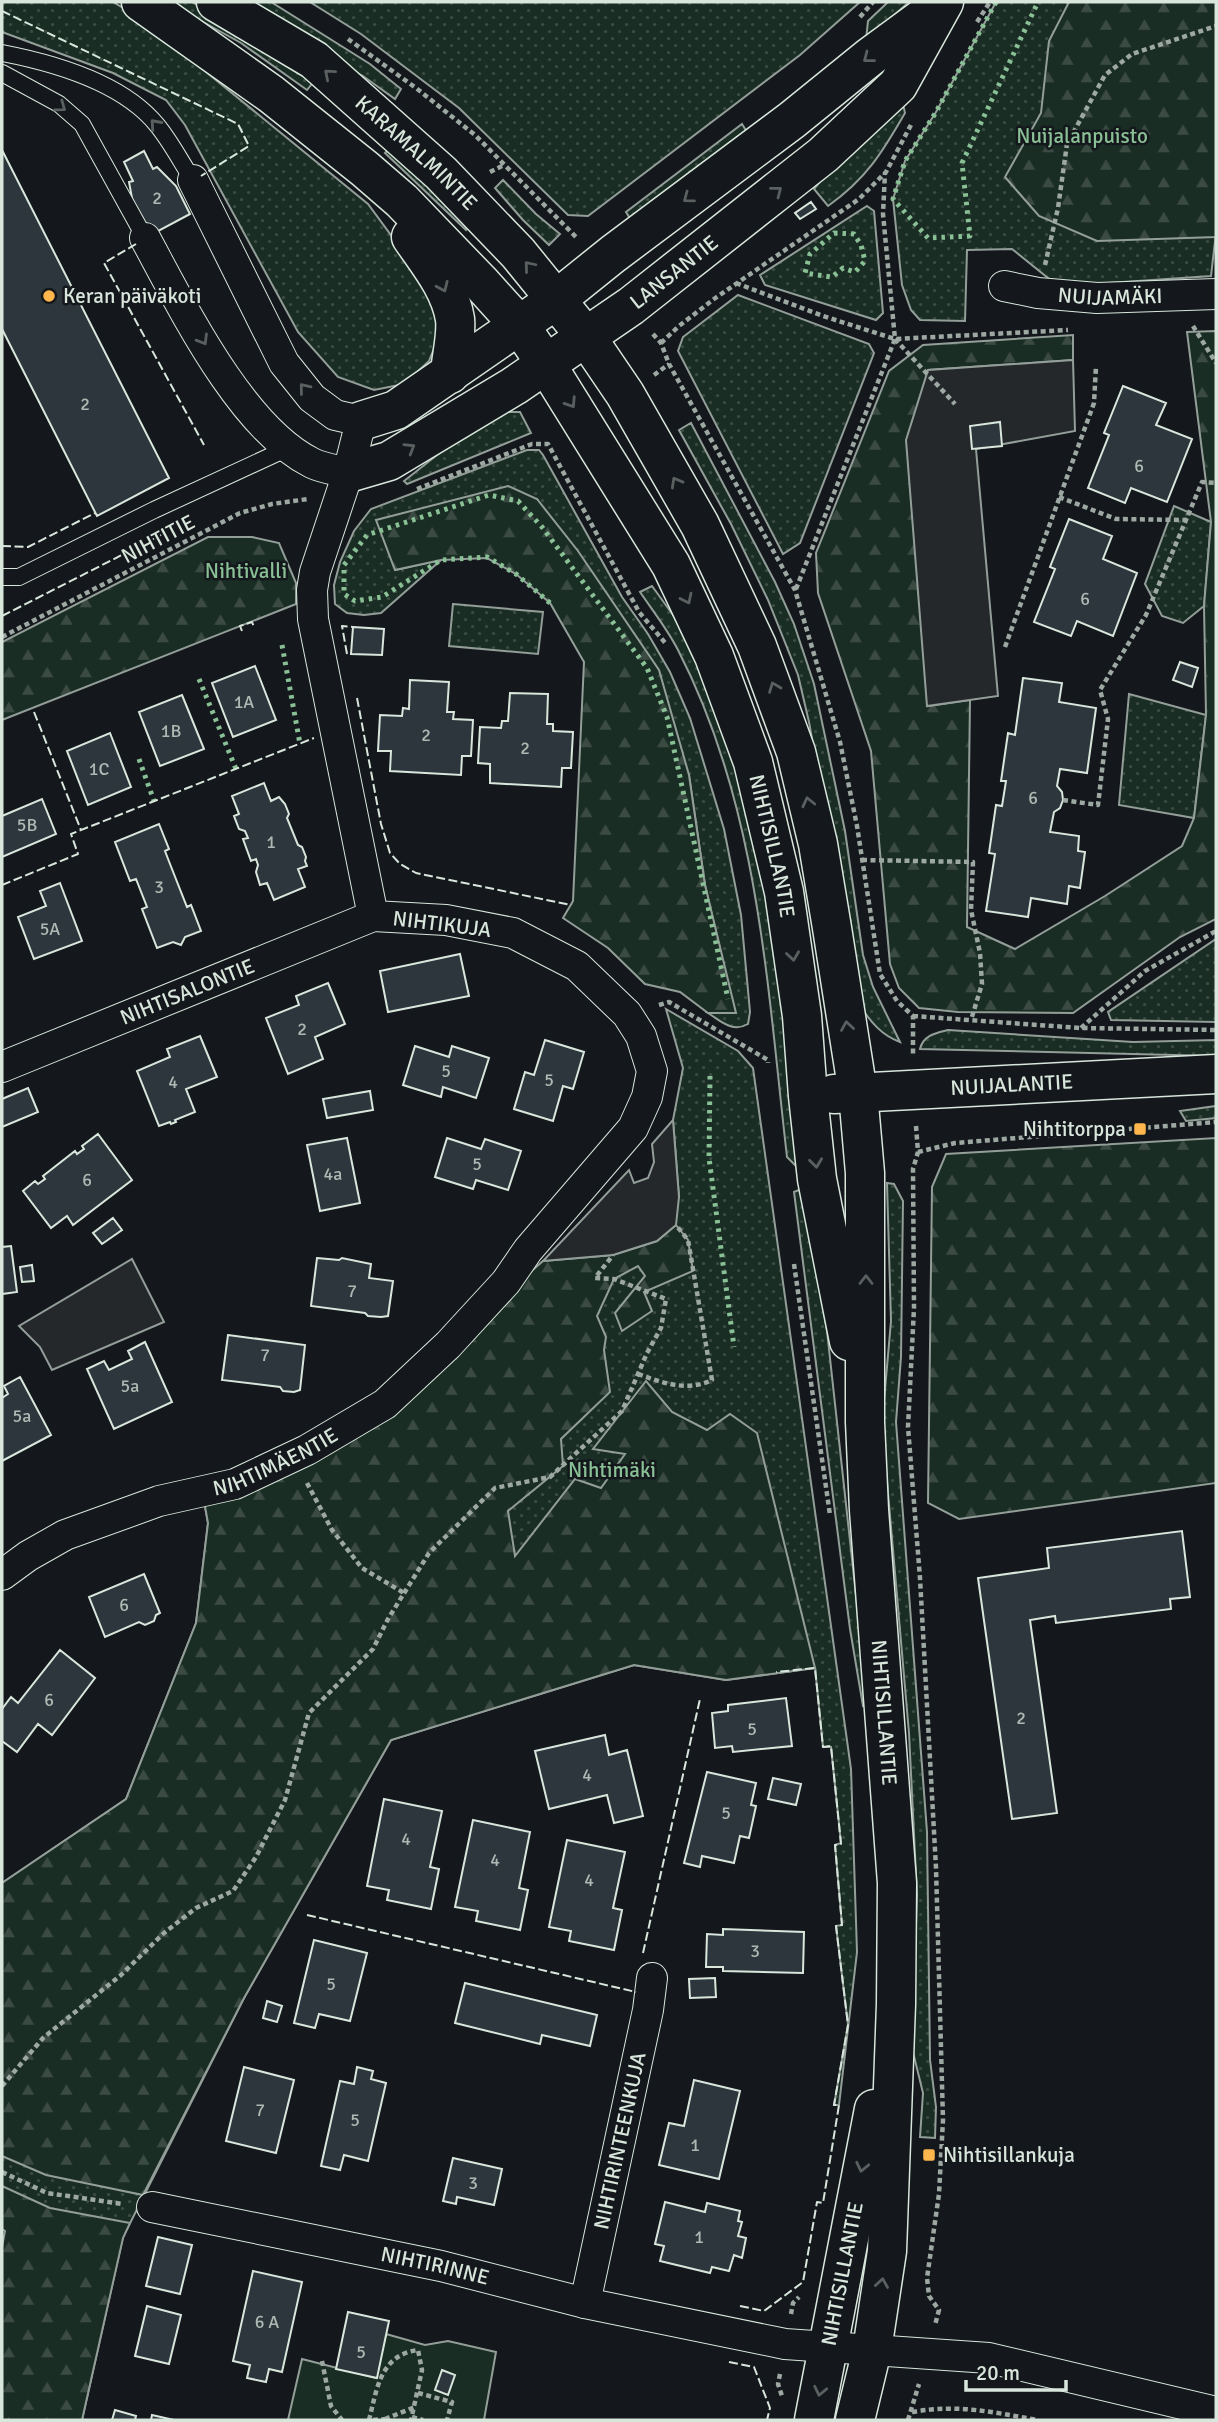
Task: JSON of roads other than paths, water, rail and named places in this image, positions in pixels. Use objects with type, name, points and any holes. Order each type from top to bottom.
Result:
[{"type":"street","points":[[141,2],[198,40],[280,101],[365,169],[402,201],[520,326]]},
{"type":"street","name":"KARAMALMINTIE","points":[[216,2],[314,60],[441,173],[519,253],[587,338]]},
{"type":"street","name":"LANSANTIE","points":[[361,421],[396,410],[520,326],[943,3]]},
{"type":"street","name":"LANSANTIE","points":[[343,488],[514,386],[587,338],[823,155],[898,85],[943,3]]},
{"type":"street","points":[[365,169],[441,280],[455,322],[450,373]]},
{"type":"street","points":[[193,180],[284,363],[312,398],[335,415],[361,421]]},
{"type":"street","points":[[145,238],[230,384],[267,429],[288,448],[313,463],[343,488]]},
{"type":"street","name":"NUIJAMÄKI","points":[[1004,286],[1038,293],[1097,298],[1216,294]]},
{"type":"street","name":"NIHTISILLANTIE","points":[[520,326],[671,565],[714,656],[753,762],[783,892],[802,1016],[817,1179],[865,1422]]},
{"type":"street","name":"NIHTISILLANTIE","points":[[587,338],[657,447],[699,525],[757,646],[779,700],[796,752],[818,844],[858,1093],[865,1174],[865,1422],[869,1510],[897,1883],[896,2004],[887,2250],[872,2350],[855,2420]]},
{"type":"street","name":"NIHTIKUJA","points":[[361,421],[343,488],[315,572],[312,590],[313,619],[373,916],[446,920],[513,933],[577,966],[628,1014],[641,1036],[652,1071],[647,1097],[633,1128],[536,1241],[506,1282]]},
{"type":"street","name":"NIHTISALONTIE","points":[[2,1068],[373,916]]},
{"type":"street","name":"NUIJALANTIE","points":[[808,1096],[1216,1074]]},
{"type":"street","name":"NIHTIMÄENTIE","points":[[2,1575],[28,1556],[65,1535],[159,1502],[235,1484],[293,1457],[385,1404],[448,1345],[506,1282]]},
{"type":"street","name":"NIHTIRINTEENKUJA","points":[[585,2303],[648,2010],[652,1978]]},
{"type":"street","name":"NIHTISILLANTIE","points":[[798,2413],[829,2347],[847,2241],[896,2004]]},
{"type":"street","name":"NIHTIRINNE","points":[[152,2207],[441,2266],[585,2303],[785,2344],[872,2350]]},
{"type":"street","points":[[872,2350],[989,2358],[1216,2412]]},
{"type":"lane","points":[[2,53],[49,62],[123,95],[157,125],[193,180]]},
{"type":"lane","points":[[2,73],[59,104],[82,124],[145,238]]},
{"type":"lane","points":[[2,577],[19,577],[288,448]]},
{"type":"place","name":"Keran päiväkoti","points":[[49,296]]},
{"type":"place","name":"Nihtitorppa","points":[[1140,1129]]},
{"type":"place","name":"Nihtisillankuja","points":[[929,2155]]},
{"type":"park label","name":"Nuijalanpuisto","points":[[1082,136]]},
{"type":"park label","name":"Nihtivalli","points":[[246,571]]},
{"type":"park label","name":"Nihtimäki","points":[[612,1470]]}]
